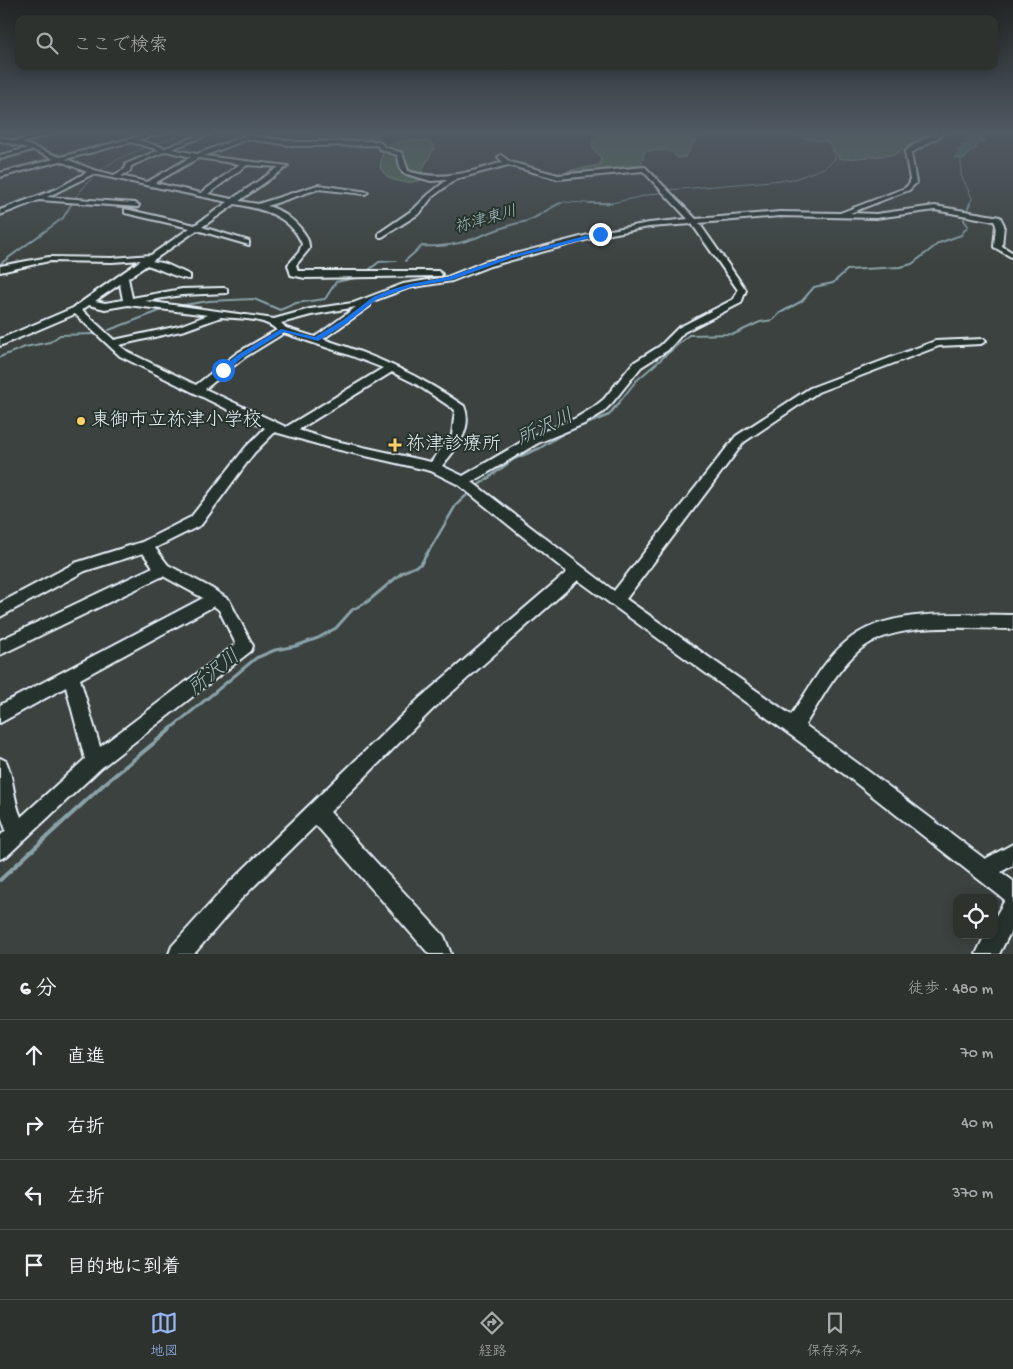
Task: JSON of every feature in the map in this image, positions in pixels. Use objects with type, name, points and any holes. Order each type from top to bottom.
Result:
[{"type":"street","points":[[0,213],[59,190],[84,177]]},
{"type":"street","points":[[114,177],[232,202],[260,206],[283,216],[303,238],[305,250],[292,265],[294,273],[305,275],[463,274]]},
{"type":"street","points":[[148,184],[161,177]]},
{"type":"street","points":[[202,195],[227,177]]},
{"type":"street","points":[[0,343],[76,310],[271,177]]},
{"type":"street","points":[[421,177],[432,179],[460,177]]},
{"type":"street","points":[[463,482],[534,440],[580,421],[598,410],[608,401],[637,365],[664,348],[681,330],[738,301],[742,290],[694,222],[652,177]]},
{"type":"street","points":[[840,215],[907,189],[913,183],[914,177]]},
{"type":"street","points":[[382,235],[417,211],[430,196],[455,178]]},
{"type":"street","points":[[260,206],[318,187],[365,192]]},
{"type":"street","points":[[36,199],[135,205],[128,211],[195,227],[246,243]]},
{"type":"street","points":[[128,302],[221,313],[274,322],[375,298],[406,286],[449,279],[510,257],[600,234],[649,225],[780,214],[876,216],[935,208],[952,210],[994,218],[998,221],[1000,225],[998,247],[1013,256]]},
{"type":"street","points":[[0,269],[50,259],[112,260],[153,256]]},
{"type":"street","points":[[144,262],[163,266],[187,277]]},
{"type":"street","points":[[397,275],[407,280],[406,286]]},
{"type":"street","points":[[123,276],[128,302]]},
{"type":"street","points":[[86,302],[105,306],[182,292],[224,291]]},
{"type":"street","points":[[316,340],[345,322],[375,298]]},
{"type":"street","points":[[76,310],[86,315],[110,344],[124,354],[196,391],[273,426],[331,444],[434,467],[463,482],[578,572],[793,727],[1013,894]]},
{"type":"street","points":[[110,344],[182,328],[221,313]]},
{"type":"street","points":[[274,322],[283,330],[359,352],[418,381],[460,409],[461,434],[434,467]]},
{"type":"street","points":[[196,391],[241,355],[283,330]]},
{"type":"street","points":[[616,600],[740,439],[814,390],[938,343],[981,341]]},
{"type":"street","points":[[288,430],[391,368]]},
{"type":"street","points":[[0,610],[80,567],[146,546],[196,521],[250,450],[273,426]]},
{"type":"street","points":[[0,849],[95,762],[245,646],[224,604],[163,569],[146,546]]},
{"type":"street","points":[[0,648],[163,569]]},
{"type":"street","points":[[180,954],[234,892],[427,703],[578,572]]},
{"type":"street","points":[[0,714],[214,599]]},
{"type":"street","points":[[793,727],[852,646],[877,632],[908,624],[1013,622]]},
{"type":"street","points":[[71,675],[95,762]]},
{"type":"street","points":[[0,767],[6,804],[17,833]]},
{"type":"street","points":[[316,811],[436,944],[440,954]]},
{"type":"street","points":[[984,871],[1013,854]]},
{"type":"street","points":[[987,954],[1013,906]]},
{"type":"green space","points":[[388,177],[423,177],[421,180],[410,182]]},
{"type":"waterway","points":[[71,204],[94,177]]},
{"type":"waterway","name":"祢津東川","points":[[669,190],[794,179],[801,177]]},
{"type":"waterway","name":"所沢川","points":[[962,177],[972,198],[970,204]]},
{"type":"waterway","name":"祢津東川","points":[[557,204],[564,202],[607,204],[662,192]]},
{"type":"waterway","points":[[0,264],[63,218],[72,203]]},
{"type":"waterway","name":"祢津東川","points":[[405,261],[422,246],[459,243],[513,224],[525,222],[561,203]]},
{"type":"waterway","name":"祢津東川","points":[[590,203],[611,203]]},
{"type":"waterway","name":"所沢川","points":[[614,409],[636,381],[689,335],[734,334],[760,322],[773,320],[780,313],[802,301],[814,287],[833,283],[847,270],[900,267],[912,264],[939,243],[961,235],[968,226],[964,220],[970,203]]},
{"type":"waterway","name":"祢津東川","points":[[365,273],[379,262],[396,261]]},
{"type":"waterway","name":"祢津東川","points":[[177,306],[209,301],[254,299],[280,310],[296,303],[325,299],[336,282],[360,277]]},
{"type":"waterway","name":"祢津東川","points":[[109,330],[165,309]]},
{"type":"waterway","name":"祢津東川","points":[[0,357],[25,347],[50,342],[60,335],[95,334]]},
{"type":"waterway","name":"所沢川","points":[[476,487],[514,459],[540,448],[564,433],[609,415],[615,407]]},
{"type":"waterway","name":"所沢川","points":[[429,551],[456,505],[470,492]]},
{"type":"waterway","name":"所沢川","points":[[169,730],[256,658],[275,650],[296,646],[318,638],[336,628],[352,610],[367,602],[403,572],[421,564],[429,550]]},
{"type":"waterway","name":"所沢川","points":[[0,880],[103,785],[171,729]]},
{"type":"place","name":"東御市立祢津小学校","points":[[81,421]]},
{"type":"place","name":"祢津診療所","points":[[395,445]]},
{"type":"route","points":[[223,370],[241,355],[283,330],[316,340],[345,322],[375,298],[410,286],[449,279],[510,257],[600,234]]}]
